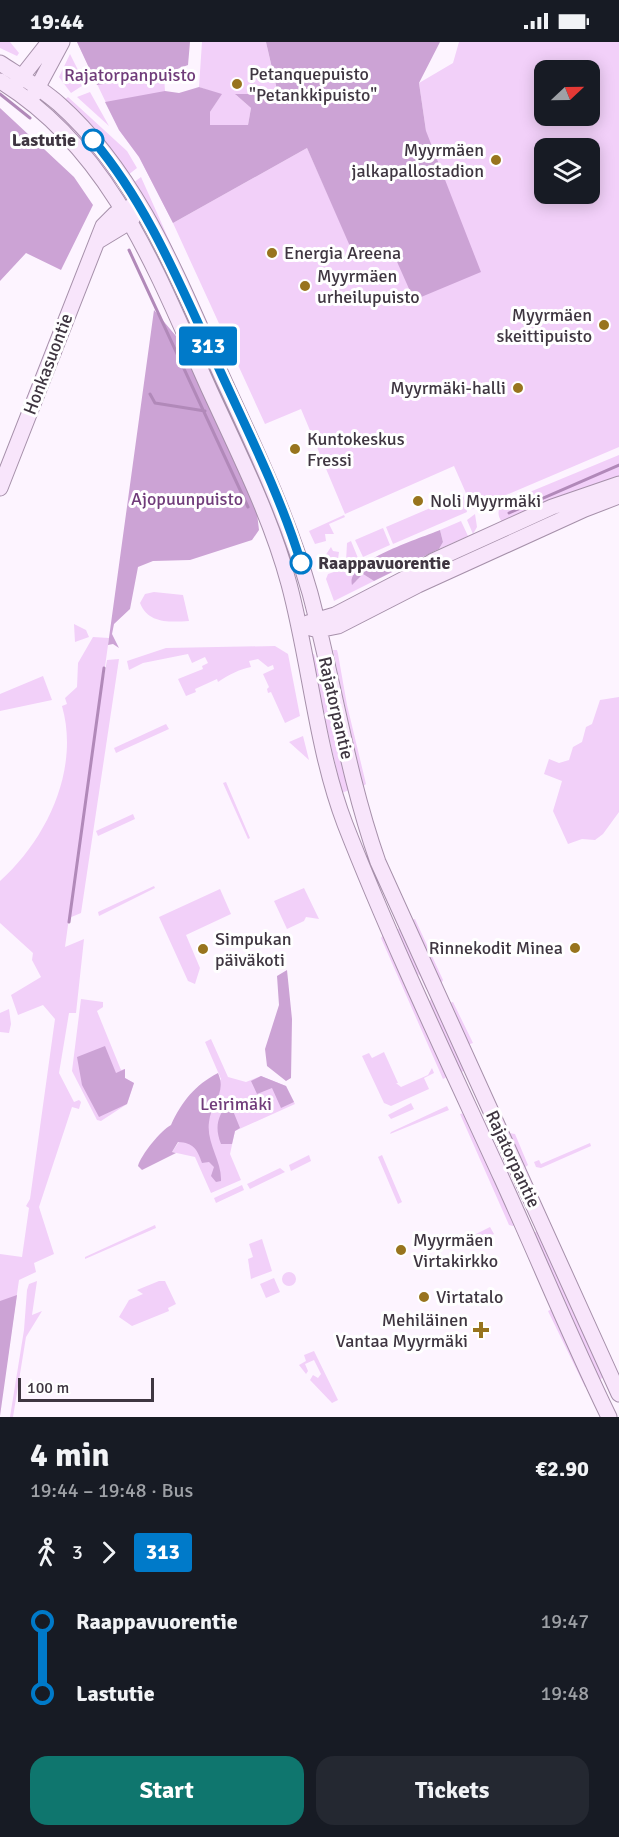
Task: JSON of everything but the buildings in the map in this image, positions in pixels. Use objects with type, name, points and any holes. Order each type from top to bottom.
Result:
[{"type":"main road","points":[[11,82],[49,42]]},
{"type":"main road","points":[[30,101],[62,42]]},
{"type":"main road","name":"Rajatorpantie","points":[[0,63],[11,82],[77,146],[127,215],[267,517],[285,569],[325,750],[343,818],[379,909],[609,1417]]},
{"type":"main road","name":"Rajatorpantie","points":[[11,82],[39,88],[92,138],[140,204],[188,300],[290,530],[318,625],[358,802],[378,861],[619,1394]]},
{"type":"main road","points":[[127,215],[140,204]]},
{"type":"main road","name":"Honkasuontie","points":[[0,488],[107,220],[127,215]]},
{"type":"main road","points":[[318,625],[433,561],[552,507],[619,484]]},
{"type":"main road","points":[[299,625],[338,626],[418,585],[585,509],[619,496]]},
{"type":"green space","points":[[0,42],[10,42],[19,53],[17,56],[0,48]]},
{"type":"green space","name":"Rajatorpanpuisto","points":[[77,42],[162,42],[173,223],[139,157],[119,130]]},
{"type":"green space","points":[[77,42],[190,42],[188,65],[164,74],[97,85]]},
{"type":"green space","name":"Petanquepuisto \"Petankkipuisto\"","points":[[202,42],[266,42],[278,95],[236,95],[251,108],[248,125],[210,125],[210,112],[221,95],[199,87]]},
{"type":"green space","points":[[266,42],[440,42],[419,83],[426,131],[481,272],[414,300],[390,246],[356,260],[307,148],[173,223],[139,157],[119,130],[105,102],[165,91],[179,93],[199,87],[222,94],[210,112],[210,125],[248,125],[251,108],[235,94],[278,94]]},
{"type":"green space","name":"Myyrmäen urheilupuisto","points":[[459,42],[619,42],[619,447],[473,509],[454,466],[345,514],[301,409],[265,424],[173,223],[307,148],[357,260],[390,246],[426,131],[419,83],[453,63]]},
{"type":"green space","points":[[70,54],[85,84],[71,93],[59,77]]},
{"type":"green space","points":[[90,92],[109,126],[77,97]]},
{"type":"green space","points":[[68,97],[127,151],[137,168],[128,175],[63,101]]},
{"type":"green space","points":[[0,108],[74,177],[93,205],[61,270],[26,253],[0,281]]},
{"type":"green space","points":[[56,108],[120,181],[114,185],[51,113]]},
{"type":"green space","points":[[141,177],[238,395],[133,183]]},
{"type":"green space","name":"Ajopuunpuisto","points":[[154,310],[176,336],[205,395],[256,505],[259,530],[252,540],[190,560],[153,561],[138,567],[130,609],[114,624],[112,634],[119,648],[113,644],[108,645]]},
{"type":"green space","points":[[619,455],[619,480],[508,522],[500,520],[501,504]]},
{"type":"green space","points":[[463,494],[467,512],[393,544],[386,527]]},
{"type":"green space","points":[[475,514],[477,527],[473,534],[467,520]]},
{"type":"green space","points":[[344,515],[345,517],[329,524],[334,534],[325,534],[326,541],[315,544],[309,531]]},
{"type":"green space","points":[[461,521],[468,536],[439,549],[443,542],[440,530]]},
{"type":"green space","points":[[383,528],[390,545],[363,557],[355,540]]},
{"type":"green space","points":[[440,530],[443,542],[439,549],[374,581],[363,574],[352,585],[353,576],[360,567],[372,559]]},
{"type":"green space","points":[[351,541],[358,558],[346,562],[347,543]]},
{"type":"green space","points":[[331,547],[333,551],[339,552],[337,566],[328,568],[321,562]]},
{"type":"green space","points":[[363,562],[353,574],[356,581],[363,574],[374,581],[334,601],[326,579],[328,574]]},
{"type":"green space","points":[[154,592],[183,595],[189,621],[160,620],[148,615],[140,603],[145,594]]},
{"type":"green space","points":[[74,624],[86,630],[89,637],[75,642]]},
{"type":"green space","points":[[93,637],[109,638],[102,688],[107,660],[119,659],[81,913],[69,918],[65,947],[84,939],[76,1013],[69,1013],[59,1073],[74,1102],[79,1100],[81,1102],[79,1109],[72,1107],[39,1207],[54,1254],[34,1263],[36,1272],[19,1280],[0,1410],[0,1254],[22,1257],[29,1208],[26,1206],[30,1199],[55,1019],[43,1005],[18,1015],[11,995],[41,977],[32,960],[33,953],[0,923],[0,881],[32,845],[55,801],[63,778],[67,754],[62,706],[67,704],[65,698],[77,687],[78,663]]},
{"type":"green space","points":[[275,646],[288,654],[300,716],[285,723],[271,692],[268,693],[269,687],[263,674],[274,669],[273,665],[268,667],[258,659],[249,661],[251,667],[218,682],[217,679],[195,689],[196,692],[186,696],[178,679],[203,669],[202,666],[208,663],[205,657],[192,663],[188,654],[143,663],[129,670],[127,661],[166,648]]},
{"type":"green space","points":[[333,650],[337,650],[338,654],[347,705],[366,784],[362,787]]},
{"type":"green space","points":[[314,654],[349,790],[342,793],[310,655]]},
{"type":"green space","points":[[43,676],[52,700],[0,711],[0,694]]},
{"type":"green space","points":[[619,697],[619,812],[603,834],[595,840],[582,839],[568,844],[553,811],[562,781],[544,774],[549,759],[559,763],[569,760],[573,747],[582,742],[586,727],[592,724],[600,700]]},
{"type":"green space","points":[[166,724],[169,729],[116,753],[114,748]]},
{"type":"green space","points":[[303,736],[309,760],[289,742]]},
{"type":"green space","points":[[226,782],[250,838],[248,839],[223,783]]},
{"type":"green space","points":[[133,814],[135,819],[98,836],[96,831]]},
{"type":"green space","points":[[154,886],[155,888],[99,916],[98,912]]},
{"type":"green space","points":[[304,888],[319,919],[306,917],[304,921],[287,929],[274,901]]},
{"type":"green space","points":[[220,889],[231,914],[186,935],[200,968],[195,984],[188,981],[159,917]]},
{"type":"green space","points":[[415,919],[443,980],[441,984],[411,920]]},
{"type":"green space","points":[[401,928],[429,988],[426,989],[420,976],[412,969],[394,930]]},
{"type":"green space","points":[[384,934],[449,1076],[443,1079],[381,938]]},
{"type":"green space","points":[[287,970],[292,1019],[291,1078],[286,1081],[267,1066],[265,1049],[279,1005],[277,976]]},
{"type":"green space","points":[[81,999],[103,1002],[103,1007],[97,1011],[121,1070],[125,1069],[125,1078],[134,1083],[127,1104],[101,1121],[97,1120],[72,1071]]},
{"type":"green space","points":[[435,999],[466,1070],[459,1073],[429,1002]]},
{"type":"green space","points":[[453,1002],[473,1043],[467,1045],[449,1003]]},
{"type":"green space","points":[[9,1009],[11,1024],[9,1033],[0,1032],[0,1013]]},
{"type":"green space","name":"Leirimäki","points":[[211,1039],[228,1077],[246,1082],[261,1076],[286,1086],[295,1104],[235,1131],[230,1154],[241,1180],[211,1193],[195,1157],[172,1152],[221,1079],[205,1042]]},
{"type":"green space","points":[[105,1046],[116,1073],[125,1069],[125,1078],[134,1083],[127,1104],[99,1117],[82,1085],[77,1057]]},
{"type":"green space","points":[[384,1052],[398,1083],[396,1083],[401,1087],[428,1075],[432,1068],[434,1073],[424,1078],[429,1089],[391,1106],[384,1103],[362,1056],[369,1053],[372,1058]]},
{"type":"green space","points":[[218,1073],[221,1086],[210,1115],[209,1130],[221,1181],[216,1182],[211,1176],[214,1167],[209,1162],[202,1163],[194,1148],[178,1142],[172,1152],[176,1153],[142,1170],[138,1166],[143,1156],[157,1137],[171,1125],[185,1101],[196,1088]]},
{"type":"green space","points":[[261,1076],[286,1086],[294,1102],[281,1108],[272,1088],[257,1094],[251,1081]]},
{"type":"green space","points":[[229,1101],[240,1128],[235,1131],[232,1144],[221,1144],[218,1121]]},
{"type":"green space","points":[[411,1103],[414,1109],[391,1119],[388,1115]]},
{"type":"green space","points":[[447,1106],[449,1110],[390,1134],[391,1132]]},
{"type":"green space","points":[[465,1113],[517,1224],[513,1226],[509,1225],[460,1114]]},
{"type":"green space","points":[[509,1133],[515,1134],[528,1165],[524,1168]]},
{"type":"green space","points":[[590,1143],[591,1146],[541,1168],[536,1167],[534,1162],[539,1160],[541,1164]]},
{"type":"green space","points":[[309,1155],[311,1161],[291,1171],[289,1165]]},
{"type":"green space","points":[[382,1155],[402,1202],[398,1204],[378,1157]]},
{"type":"green space","points":[[280,1168],[285,1172],[250,1189],[247,1184]]},
{"type":"green space","points":[[242,1185],[244,1190],[216,1203],[214,1198]]},
{"type":"green space","points":[[155,1225],[156,1228],[85,1259],[85,1257]]},
{"type":"green space","points":[[490,1227],[494,1234],[473,1244],[470,1237]]},
{"type":"green space","points":[[540,1230],[607,1376],[598,1380],[531,1234]]},
{"type":"green space","points":[[262,1239],[272,1271],[251,1279],[248,1259],[253,1257],[249,1244]]},
{"type":"green space","points":[[286,1272],[292,1272],[296,1279],[292,1286],[286,1286],[282,1282],[282,1276]]},
{"type":"green space","points":[[274,1278],[280,1292],[266,1298],[260,1284]]},
{"type":"green space","points":[[37,1281],[32,1315],[42,1311],[26,1337],[13,1417],[10,1417],[24,1330],[27,1290],[29,1284]]},
{"type":"green space","points":[[159,1281],[165,1281],[176,1304],[168,1308],[169,1311],[132,1326],[119,1317],[129,1300],[143,1294],[137,1290]]},
{"type":"green space","points":[[17,1295],[0,1416],[0,1301]]},
{"type":"green space","points":[[552,1309],[588,1385],[585,1387],[548,1311]]},
{"type":"green space","points":[[314,1351],[338,1400],[332,1403],[310,1380],[313,1375],[318,1378],[321,1374],[314,1360],[305,1364],[308,1371],[306,1374],[299,1365],[306,1361],[304,1355]]},
{"type":"waterway","points":[[0,94],[30,118]]},
{"type":"waterway","points":[[129,250],[248,507]]},
{"type":"waterway","points":[[150,394],[155,403],[205,411]]},
{"type":"waterway","points":[[509,513],[619,465]]},
{"type":"waterway","points":[[69,922],[104,668]]},
{"type":"bus line","name":"313","points":[[93,140],[129,187],[188,300],[262,463],[301,563]]},
{"type":"place","name":"Petanquepuisto \"Petankkipuisto\"","points":[[237,84]]},
{"type":"place","name":"Lastutie","points":[[93,140]]},
{"type":"place","name":"Myyrmäen jalkapallostadion","points":[[496,160]]},
{"type":"place","name":"Energia Areena","points":[[272,253]]},
{"type":"place","name":"Myyrmäen urheilupuisto","points":[[305,286]]},
{"type":"place","name":"Myyrmäen skeittipuisto","points":[[604,325]]},
{"type":"place","name":"Myyrmäki-halli","points":[[518,388]]},
{"type":"place","name":"Kuntokeskus Fressi","points":[[295,449]]},
{"type":"place","name":"Noli Myyrmäki","points":[[418,501]]},
{"type":"place","name":"Raappavuorentie","points":[[301,563]]},
{"type":"place","name":"Rinnekodit Minea","points":[[575,948]]},
{"type":"place","name":"Simpukan päiväkoti","points":[[203,949]]},
{"type":"place","name":"Myyrmäen Virtakirkko","points":[[401,1250]]},
{"type":"place","name":"Virtatalo","points":[[424,1297]]},
{"type":"place","name":"Mehiläinen Vantaa Myyrmäki","points":[[481,1330]]}]
